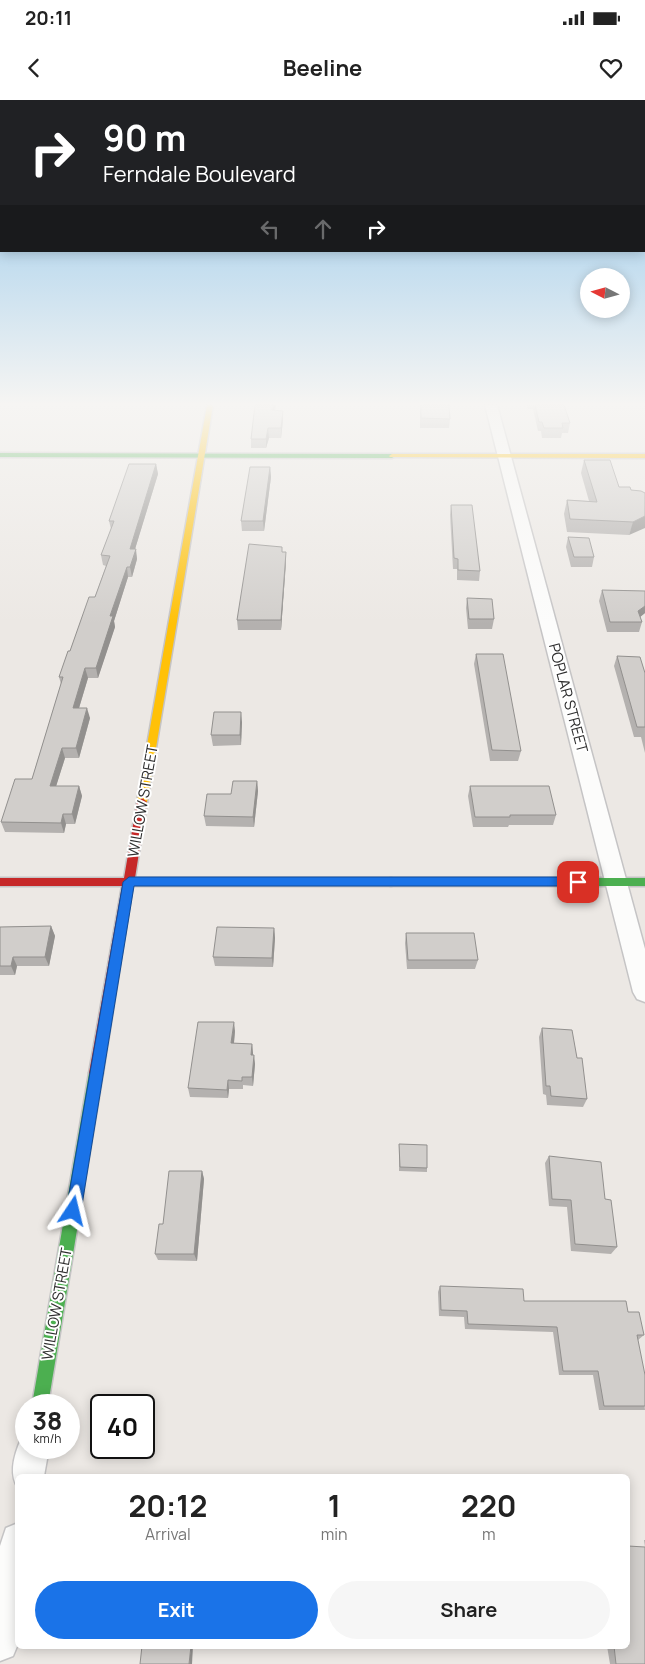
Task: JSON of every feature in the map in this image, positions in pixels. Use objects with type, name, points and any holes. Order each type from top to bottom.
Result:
[{"type":"street","name":"WILLOW STREET","points":[[42,1394],[198,478]]},
{"type":"street","name":"POPLAR STREET","points":[[510,478],[645,992]]},
{"type":"street","points":[[0,882],[645,882]]},
{"type":"street","points":[[28,1474],[31,1459]]},
{"type":"street","points":[[0,1643],[15,1557]]},
{"type":"building","points":[[124,478],[152,478],[130,549],[136,549],[130,567],[127,567],[110,616],[113,616],[96,668],[85,668],[73,708],[87,708],[76,748],[62,748],[50,786],[79,786],[72,814],[63,814],[61,823],[1,822],[15,779],[32,779],[63,677],[59,677],[68,651],[70,651],[89,597],[95,597],[110,556],[101,555],[114,521],[109,521]]},
{"type":"building","points":[[248,478],[269,478],[263,521],[241,521]]},
{"type":"building","points":[[590,478],[616,478],[619,487],[630,487],[631,490],[645,493],[645,516],[633,522],[570,519],[567,500],[597,502]]},
{"type":"building","points":[[451,505],[472,505],[480,571],[458,570],[458,559],[454,558]]},
{"type":"building","points":[[568,537],[589,538],[594,557],[574,557]]},
{"type":"building","points":[[249,544],[282,547],[282,552],[286,552],[281,620],[237,620]]},
{"type":"building","points":[[602,590],[645,591],[645,606],[638,611],[642,622],[610,622]]},
{"type":"building","points":[[467,598],[492,599],[494,619],[469,619]]},
{"type":"building","points":[[476,654],[503,654],[521,751],[492,750]]},
{"type":"building","points":[[617,656],[640,657],[645,673],[645,727],[637,727]]},
{"type":"building","points":[[214,712],[241,712],[240,735],[211,735]]},
{"type":"building","points":[[233,781],[257,781],[253,817],[204,816],[207,794],[231,794]]},
{"type":"building","points":[[470,786],[549,786],[556,815],[475,817]]},
{"type":"building","points":[[51,926],[45,957],[13,957],[11,966],[0,966],[0,927]]},
{"type":"building","points":[[217,927],[274,928],[272,958],[213,957]]},
{"type":"building","points":[[406,933],[474,933],[478,960],[408,960]]},
{"type":"building","points":[[198,1022],[234,1022],[231,1043],[252,1044],[251,1055],[254,1055],[252,1077],[242,1077],[242,1081],[228,1080],[227,1090],[188,1088]]},
{"type":"building","points":[[542,1028],[572,1030],[577,1058],[582,1058],[587,1099],[551,1096],[550,1086],[546,1086]]},
{"type":"building","points":[[399,1144],[427,1145],[427,1168],[400,1167]]},
{"type":"building","points":[[549,1156],[601,1162],[605,1199],[611,1200],[617,1247],[575,1244],[571,1200],[552,1199]]},
{"type":"building","points":[[169,1171],[202,1171],[194,1254],[155,1254],[159,1224],[163,1224]]},
{"type":"building","points":[[440,1286],[523,1289],[524,1301],[626,1301],[628,1312],[639,1312],[644,1335],[637,1335],[645,1375],[645,1406],[604,1406],[598,1371],[563,1371],[557,1327],[468,1324],[467,1311],[441,1310]]},
{"type":"building","points":[[630,1546],[645,1547],[645,1664],[616,1664],[614,1649],[630,1649]]},
{"type":"building","points":[[142,1649],[191,1649],[189,1664],[140,1664]]},
{"type":"traffic: fast","points":[[391,882],[645,882]]},
{"type":"traffic: fast","points":[[42,1394],[96,1073]]},
{"type":"traffic: slow","points":[[142,802],[197,478]]},
{"type":"traffic: jam","points":[[96,1073],[142,802]]},
{"type":"traffic: jam","points":[[0,882],[391,882]]},
{"type":"route","points":[[73,1211],[129,882],[578,882]]}]
